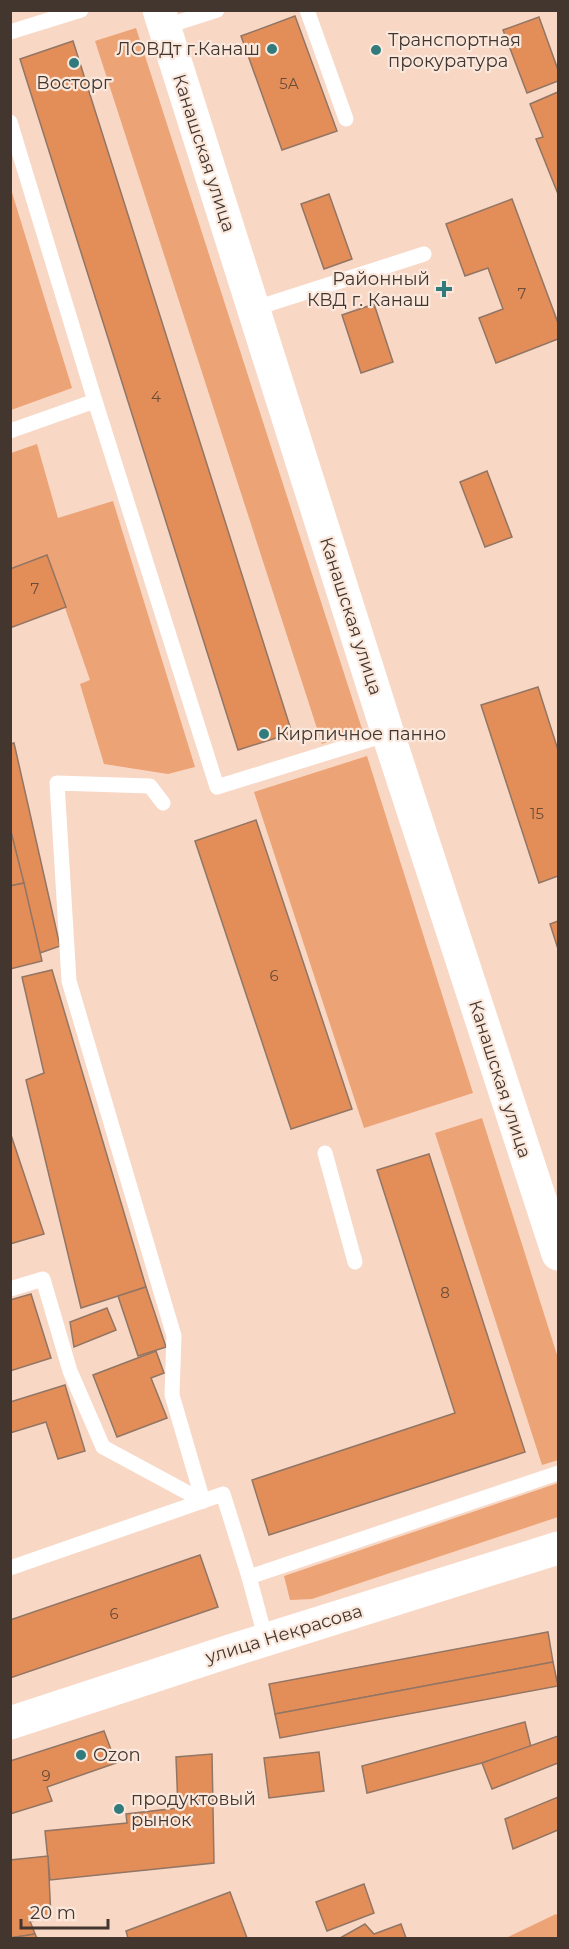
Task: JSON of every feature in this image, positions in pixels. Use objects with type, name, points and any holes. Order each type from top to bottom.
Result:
[{"type":"street","name":"Канашская улица","points":[[161,19],[387,734],[558,1254]]},
{"type":"street","name":"улица Некрасова","points":[[10,1724],[558,1548]]},
{"type":"lane","points":[[10,32],[81,10]]},
{"type":"lane","points":[[161,19],[217,10]]},
{"type":"lane","points":[[307,10],[346,119]]},
{"type":"lane","points":[[10,122],[217,787],[387,734]]},
{"type":"lane","points":[[253,309],[424,254]]},
{"type":"lane","points":[[10,431],[95,401]]},
{"type":"lane","points":[[163,803],[150,786],[57,783],[69,981],[174,1336],[172,1395],[203,1501]]},
{"type":"lane","points":[[325,1153],[355,1262]]},
{"type":"lane","points":[[10,1289],[43,1279],[70,1371],[103,1447],[203,1501]]},
{"type":"lane","points":[[249,1577],[558,1473]]},
{"type":"lane","points":[[10,1568],[223,1494],[266,1640]]},
{"type":"shaded area","points":[[136,28],[362,729],[322,744],[95,41]]},
{"type":"shaded area","points":[[10,186],[72,388],[11,410],[10,410]]},
{"type":"shaded area","points":[[37,444],[58,518],[113,501],[195,767],[168,774],[104,764],[80,684],[90,680],[47,556],[11,569],[11,453]]},
{"type":"shaded area","points":[[367,756],[473,1093],[364,1128],[254,792]]},
{"type":"shaded area","points":[[482,1118],[558,1358],[558,1460],[542,1465],[435,1133]]},
{"type":"shaded area","points":[[558,1483],[558,1517],[312,1599],[290,1600],[284,1576]]},
{"type":"shaded area","points":[[556,1914],[558,1938],[506,1938]]},
{"type":"building","points":[[295,16],[337,131],[282,150],[241,36]]},
{"type":"building","points":[[539,17],[558,70],[558,81],[527,93],[503,30]]},
{"type":"building","points":[[73,41],[292,733],[238,750],[20,59]]},
{"type":"building","points":[[558,92],[558,194],[536,139],[543,137],[530,104]]},
{"type":"building","points":[[329,194],[352,259],[324,269],[301,204]]},
{"type":"building","points":[[512,199],[558,323],[558,339],[496,363],[479,318],[503,309],[488,268],[465,276],[446,224]]},
{"type":"building","points":[[374,304],[393,362],[361,373],[342,315]]},
{"type":"building","points":[[487,471],[512,537],[485,547],[460,482]]},
{"type":"building","points":[[47,555],[66,607],[10,628],[10,569]]},
{"type":"building","points":[[538,687],[558,750],[558,876],[539,883],[481,705]]},
{"type":"building","points":[[14,743],[60,946],[40,953],[10,828],[10,744]]},
{"type":"building","points":[[256,820],[352,1109],[291,1129],[195,841]]},
{"type":"building","points":[[10,828],[24,883],[10,886]]},
{"type":"building","points":[[24,883],[42,961],[10,969],[10,886]]},
{"type":"building","points":[[558,921],[558,949],[550,924]]},
{"type":"building","points":[[52,970],[146,1287],[81,1308],[26,1080],[44,1073],[22,977]]},
{"type":"building","points":[[10,1132],[44,1234],[10,1244]]},
{"type":"building","points":[[429,1154],[525,1452],[269,1535],[252,1480],[455,1413],[377,1170]]},
{"type":"building","points":[[146,1287],[166,1347],[138,1356],[118,1296]]},
{"type":"building","points":[[31,1294],[51,1358],[10,1371],[10,1300]]},
{"type":"building","points":[[107,1308],[116,1330],[74,1347],[70,1322]]},
{"type":"building","points":[[156,1351],[164,1373],[151,1378],[167,1418],[117,1437],[93,1375]]},
{"type":"building","points":[[65,1385],[85,1451],[58,1459],[46,1422],[10,1433],[10,1402]]},
{"type":"building","points":[[200,1555],[218,1607],[10,1678],[10,1620]]},
{"type":"building","points":[[548,1632],[553,1662],[275,1714],[269,1684]]},
{"type":"building","points":[[553,1662],[558,1686],[280,1738],[275,1714]]},
{"type":"building","points":[[525,1722],[531,1747],[482,1763],[367,1793],[362,1766]]},
{"type":"building","points":[[104,1731],[116,1763],[47,1787],[52,1801],[10,1814],[10,1761]]},
{"type":"building","points":[[558,1736],[558,1763],[492,1789],[482,1763]]},
{"type":"building","points":[[319,1752],[324,1791],[269,1798],[264,1758]]},
{"type":"building","points":[[212,1754],[214,1863],[50,1880],[45,1831],[127,1823],[126,1814],[178,1808],[176,1757]]},
{"type":"building","points":[[558,1797],[558,1830],[513,1849],[505,1819]]},
{"type":"building","points":[[48,1856],[51,1918],[30,1921],[35,1934],[10,1938],[10,1860]]},
{"type":"building","points":[[364,1884],[374,1913],[327,1931],[316,1902]]},
{"type":"building","points":[[230,1892],[247,1938],[128,1938],[126,1931]]},
{"type":"building","points":[[365,1924],[374,1934],[401,1924],[406,1938],[340,1938]]},
{"type":"building","points":[[35,1934],[37,1938],[10,1938]]},
{"type":"place","name":"ЛОВДт г.Канаш","points":[[272,49]]},
{"type":"place","name":"Транспортная прокуратура","points":[[376,50]]},
{"type":"place","name":"Восторг","points":[[74,63]]},
{"type":"place","name":"Районный КВД г. Канаш","points":[[444,289]]},
{"type":"place","name":"Кирпичное панно","points":[[264,734]]},
{"type":"place","name":"Ozon","points":[[81,1755]]},
{"type":"place","name":"продуктовый рынок","points":[[119,1809]]}]
